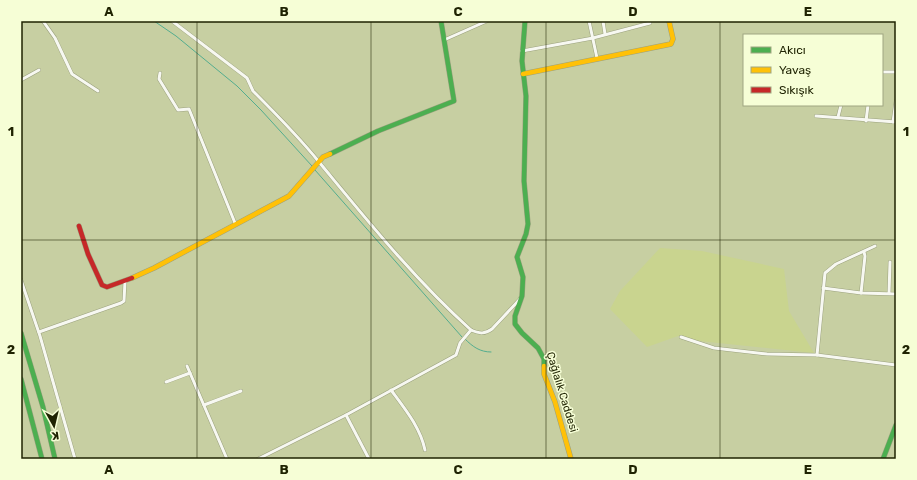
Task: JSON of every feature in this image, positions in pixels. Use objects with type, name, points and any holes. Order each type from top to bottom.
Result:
[{"type":"main road","points":[[79,226],[88,254],[102,285],[107,287],[154,268],[235,223],[289,196],[317,162],[329,154],[378,131],[454,101],[441,21]]},
{"type":"main road","points":[[522,296],[523,277],[518,257],[528,224],[524,181],[526,96],[522,51],[526,21]]},
{"type":"main road","points":[[523,74],[671,44],[673,39],[669,21]]},
{"type":"main road","name":"Çağlalık Caddesi","points":[[522,296],[515,316],[515,324],[538,348],[544,359],[544,374],[555,402],[571,459]]},
{"type":"main road","points":[[21,333],[43,407],[55,459]]},
{"type":"main road","points":[[21,379],[42,459]]},
{"type":"main road","points":[[883,459],[896,425]]},
{"type":"street","points":[[43,21],[55,38],[72,74],[98,91]]},
{"type":"street","points":[[172,21],[247,78],[253,90],[428,289],[446,308],[471,330],[480,334],[488,332],[522,296]]},
{"type":"street","points":[[444,40],[488,21]]},
{"type":"street","points":[[589,21],[597,58]]},
{"type":"street","points":[[603,21],[605,34]]},
{"type":"street","points":[[522,51],[593,38],[650,23]]},
{"type":"street","points":[[21,80],[39,70]]},
{"type":"street","points":[[883,72],[896,72]]},
{"type":"street","points":[[160,73],[159,79],[178,110],[189,109],[235,223]]},
{"type":"street","points":[[816,116],[894,122],[896,101]]},
{"type":"street","points":[[838,118],[841,106]]},
{"type":"street","points":[[866,120],[868,106]]},
{"type":"street","points":[[817,355],[825,273],[836,264],[875,246]]},
{"type":"street","points":[[861,293],[864,252]]},
{"type":"street","points":[[889,293],[890,262]]},
{"type":"street","points":[[21,280],[39,332],[75,459]]},
{"type":"street","points":[[39,332],[121,303],[124,301],[125,281]]},
{"type":"street","points":[[823,288],[861,293],[896,294]]},
{"type":"street","points":[[258,459],[346,415],[456,355],[460,343],[471,330]]},
{"type":"street","points":[[681,337],[714,348],[766,354],[817,355],[896,365]]},
{"type":"street","points":[[187,366],[226,459]]},
{"type":"street","points":[[166,382],[190,373]]},
{"type":"street","points":[[391,390],[423,440],[425,450]]},
{"type":"street","points":[[204,405],[241,391]]},
{"type":"street","points":[[346,415],[370,459]]},
{"type":"shaded area","points":[[660,248],[702,251],[784,269],[789,311],[814,353],[699,341],[678,336],[647,347],[610,309],[620,291]]},
{"type":"waterway","points":[[154,21],[176,36],[237,86],[312,166]]},
{"type":"waterway","points":[[315,170],[462,337]]},
{"type":"waterway","points":[[465,339],[477,348],[483,351],[491,352]]},
{"type":"traffic: fast","points":[[330,154],[378,131],[454,101],[441,21]]},
{"type":"traffic: fast","points":[[525,21],[522,61],[526,96],[524,181],[528,224],[526,234],[517,257],[523,277],[522,296],[515,316],[515,324],[538,348],[544,359],[544,366]]},
{"type":"traffic: fast","points":[[21,333],[43,407],[55,459]]},
{"type":"traffic: fast","points":[[21,379],[42,459]]},
{"type":"traffic: fast","points":[[883,459],[896,425]]},
{"type":"traffic: slow","points":[[523,74],[671,44],[673,39],[669,21]]},
{"type":"traffic: slow","points":[[132,278],[154,268],[289,196],[323,157],[330,154]]},
{"type":"traffic: slow","points":[[544,366],[544,374],[555,402],[571,459]]},
{"type":"traffic: jam","points":[[79,226],[88,254],[102,285],[107,287],[132,278]]}]
